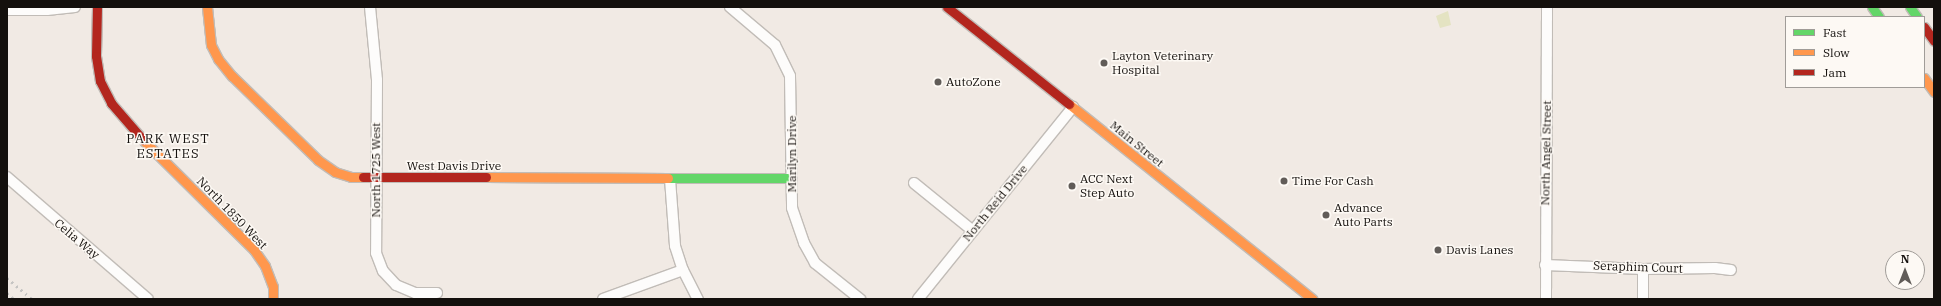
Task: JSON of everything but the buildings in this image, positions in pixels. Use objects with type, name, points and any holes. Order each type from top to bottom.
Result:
[{"type":"main road","name":"North 1850 West","points":[[97,7],[96,56],[100,81],[111,103],[126,123],[254,250],[265,266],[272,288],[273,299]]},
{"type":"main road","name":"West Davis Drive","points":[[207,7],[208,31],[211,45],[218,59],[232,76],[318,160],[335,172],[351,177],[670,179],[792,178]]},
{"type":"main road","name":"Main Street","points":[[947,7],[1312,299]]},
{"type":"main road","points":[[1872,7],[1878,16]]},
{"type":"main road","points":[[1910,7],[1916,16]]},
{"type":"main road","points":[[1925,28],[1934,41]]},
{"type":"main road","points":[[1925,79],[1934,92]]},
{"type":"street","points":[[7,10],[47,10],[75,7]]},
{"type":"street","name":"North 1725 West","points":[[370,7],[377,80],[375,178],[376,253],[383,271],[396,285],[409,290],[437,293]]},
{"type":"street","name":"Marilyn Drive","points":[[730,7],[775,45],[790,76],[792,208],[804,243],[815,263],[860,299]]},
{"type":"street","name":"North Angel Street","points":[[1546,299],[1547,7]]},
{"type":"street","name":"North Reid Drive","points":[[918,299],[1072,107]]},
{"type":"street","name":"Celia Way","points":[[7,177],[148,299]]},
{"type":"street","points":[[670,179],[671,221],[683,270],[698,299]]},
{"type":"street","points":[[914,183],[973,231]]},
{"type":"street","name":"Seraphim Court","points":[[1545,265],[1643,269],[1715,268],[1731,270]]},
{"type":"street","points":[[1643,269],[1643,299]]},
{"type":"street","points":[[603,299],[683,270]]},
{"type":"green space","points":[[1448,11],[1451,25],[1440,28],[1436,16]]},
{"type":"railway","points":[[7,278],[32,299]]},
{"type":"railway","points":[[7,293],[14,299]]},
{"type":"traffic: fast","points":[[1872,7],[1878,16]]},
{"type":"traffic: fast","points":[[1910,7],[1916,16]]},
{"type":"traffic: fast","points":[[668,178],[792,178]]},
{"type":"traffic: slow","points":[[207,7],[211,45],[218,59],[232,76],[318,160],[335,172],[351,177],[363,177]]},
{"type":"traffic: slow","points":[[1925,79],[1934,92]]},
{"type":"traffic: slow","points":[[1069,104],[1312,299]]},
{"type":"traffic: slow","points":[[143,140],[254,250],[265,266],[273,287],[273,299]]},
{"type":"traffic: slow","points":[[486,177],[668,178]]},
{"type":"traffic: jam","points":[[97,7],[96,56],[100,81],[111,103],[143,140]]},
{"type":"traffic: jam","points":[[947,7],[1069,104]]},
{"type":"traffic: jam","points":[[1925,28],[1934,41]]},
{"type":"traffic: jam","points":[[363,177],[486,177]]},
{"type":"place","name":"Layton Veterinary Hospital","points":[[1104,63]]},
{"type":"place","name":"AutoZone","points":[[938,82]]},
{"type":"place","name":"Time For Cash","points":[[1284,181]]},
{"type":"place","name":"ACC Next Step Auto","points":[[1072,186]]},
{"type":"place","name":"Advance Auto Parts","points":[[1326,215]]},
{"type":"place","name":"Davis Lanes","points":[[1438,250]]},
{"type":"district","name":"PARK WEST ESTATES","points":[[168,148]]}]
